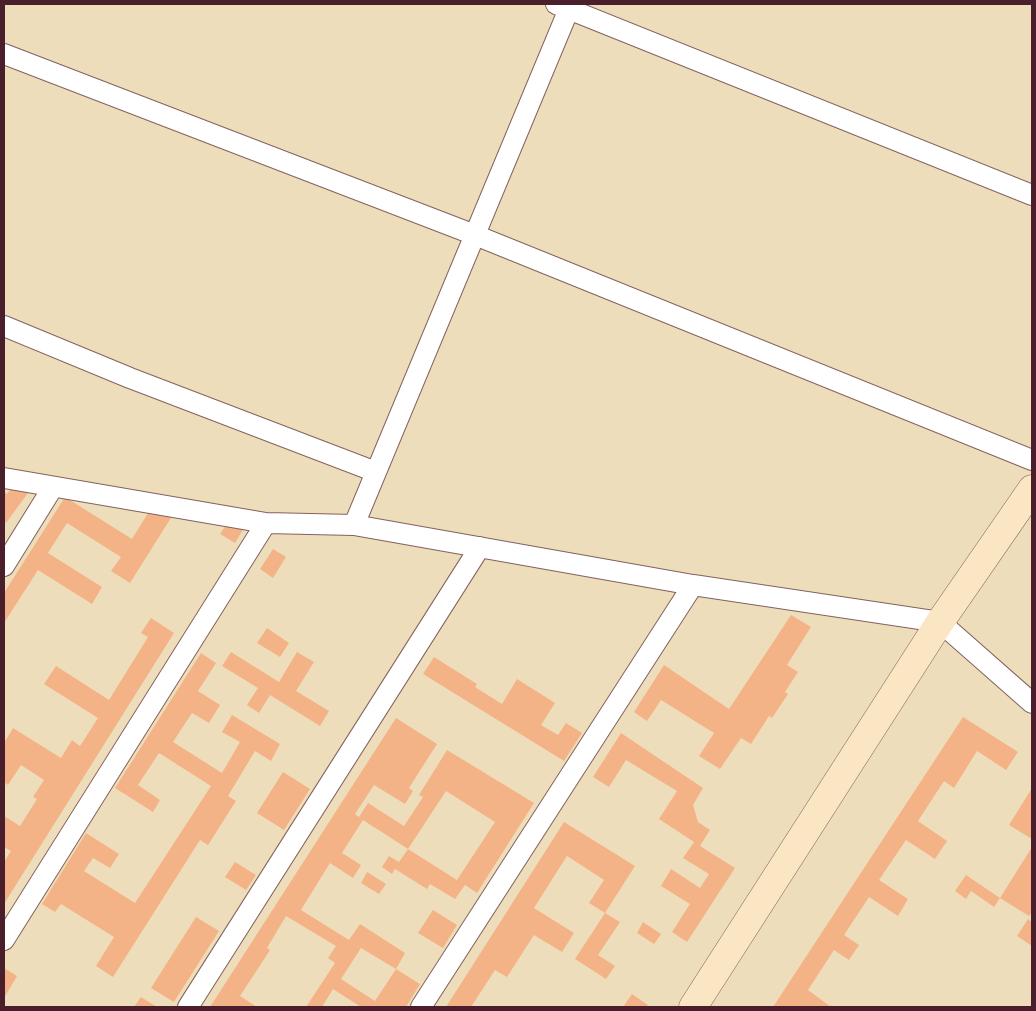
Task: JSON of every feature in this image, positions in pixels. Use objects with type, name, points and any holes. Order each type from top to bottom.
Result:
[{"type":"street","points":[[354,525],[475,235],[565,6],[1032,195]]},
{"type":"street","points":[[4,54],[475,235],[1032,460]]},
{"type":"street","points":[[4,326],[130,378],[376,472]]},
{"type":"street","points":[[4,478],[266,523],[354,525],[693,585],[940,622],[1032,703]]},
{"type":"street","points":[[4,566],[53,487]]},
{"type":"street","points":[[693,1007],[940,622],[1032,489]]},
{"type":"street","points":[[4,940],[266,523]]},
{"type":"street","points":[[188,1007],[480,548]]},
{"type":"street","points":[[421,1007],[693,585]]},
{"type":"building","points":[[15,484],[28,493],[6,523],[4,521],[4,491],[7,494]]},
{"type":"building","points":[[65,497],[132,539],[150,510],[174,513],[130,583],[111,571],[121,557],[67,523],[48,553],[102,587],[92,604],[38,570],[4,623],[4,593]]},
{"type":"building","points":[[230,519],[247,523],[235,543],[220,534]]},
{"type":"building","points":[[273,549],[286,557],[273,578],[260,569]]},
{"type":"building","points":[[791,615],[811,627],[787,665],[798,672],[785,692],[788,694],[772,718],[769,716],[751,744],[741,738],[720,769],[699,756],[714,733],[661,700],[647,721],[634,712],[664,665],[729,709]]},
{"type":"building","points":[[151,618],[174,633],[4,904],[4,862],[11,851],[4,847],[4,816],[20,826],[37,799],[33,797],[44,780],[21,765],[8,785],[4,782],[4,743],[13,728],[61,758],[72,740],[80,746],[98,718],[44,684],[56,666],[109,700],[148,637],[141,633]]},
{"type":"building","points":[[267,628],[289,643],[280,657],[257,643]]},
{"type":"building","points":[[231,652],[279,682],[297,652],[314,662],[296,691],[329,711],[320,726],[270,695],[259,713],[247,705],[258,688],[222,666]]},
{"type":"building","points":[[201,653],[216,663],[198,691],[220,705],[209,723],[192,713],[173,742],[222,773],[240,742],[222,732],[232,715],[280,744],[271,761],[255,751],[228,796],[236,801],[208,845],[200,840],[113,977],[96,966],[114,937],[61,904],[55,912],[42,904],[86,833],[119,854],[110,868],[93,858],[84,871],[135,903],[211,786],[159,753],[138,785],[160,800],[153,812],[115,788]]},
{"type":"building","points":[[434,657],[477,684],[475,687],[502,704],[517,679],[555,703],[541,725],[558,735],[566,723],[582,733],[564,761],[423,674]]},
{"type":"building","points":[[963,717],[1018,752],[1006,770],[977,751],[954,788],[944,781],[918,821],[947,841],[935,859],[906,840],[879,880],[908,899],[898,916],[869,897],[844,935],[859,945],[849,960],[834,950],[808,990],[831,1007],[773,1007]]},
{"type":"building","points":[[396,718],[437,744],[409,788],[413,791],[405,804],[374,785],[355,814],[359,817],[368,803],[404,826],[423,797],[419,795],[447,750],[534,803],[477,893],[465,885],[455,899],[430,884],[427,889],[395,869],[392,874],[382,867],[389,856],[399,862],[408,849],[363,820],[342,853],[361,865],[353,878],[330,863],[301,910],[349,940],[360,924],[405,953],[396,969],[420,984],[406,1007],[361,1007],[333,989],[322,1007],[306,1007],[335,963],[328,958],[336,946],[286,916],[267,948],[270,950],[240,996],[257,1007],[210,1007]],"holes":[[[446,791],[495,822],[457,880],[408,849]],[[361,948],[396,969],[375,1001],[341,979]]]},
{"type":"building","points":[[621,733],[703,788],[693,805],[698,822],[710,830],[700,846],[735,868],[687,942],[672,932],[690,904],[661,886],[671,869],[700,888],[709,874],[683,858],[694,842],[659,819],[677,791],[626,760],[609,787],[593,777]]},
{"type":"building","points":[[283,772],[310,789],[284,830],[257,813]]},
{"type":"building","points":[[1032,788],[1032,839],[1009,825]]},
{"type":"building","points":[[564,822],[635,866],[605,913],[589,903],[604,880],[567,856],[534,908],[574,933],[562,952],[534,935],[507,977],[495,970],[471,1007],[446,1007]]},
{"type":"building","points":[[1032,847],[1032,912],[1029,916],[1000,898]]},
{"type":"building","points":[[235,862],[256,875],[246,890],[225,877]]},
{"type":"building","points":[[367,872],[386,884],[379,894],[361,883]]},
{"type":"building","points":[[966,875],[1000,898],[994,907],[971,891],[966,899],[955,891]]},
{"type":"building","points":[[433,910],[457,925],[443,948],[418,933]]},
{"type":"building","points":[[605,913],[620,922],[598,955],[615,966],[606,979],[575,959]]},
{"type":"building","points":[[196,917],[219,931],[174,1002],[151,988]]},
{"type":"building","points":[[1028,919],[1032,922],[1032,946],[1017,936]]},
{"type":"building","points":[[643,922],[661,934],[654,944],[637,933]]},
{"type":"building","points":[[4,968],[17,976],[4,998]]},
{"type":"building","points":[[632,994],[648,1005],[646,1007],[623,1007]]},
{"type":"building","points":[[141,997],[157,1007],[134,1007]]}]
